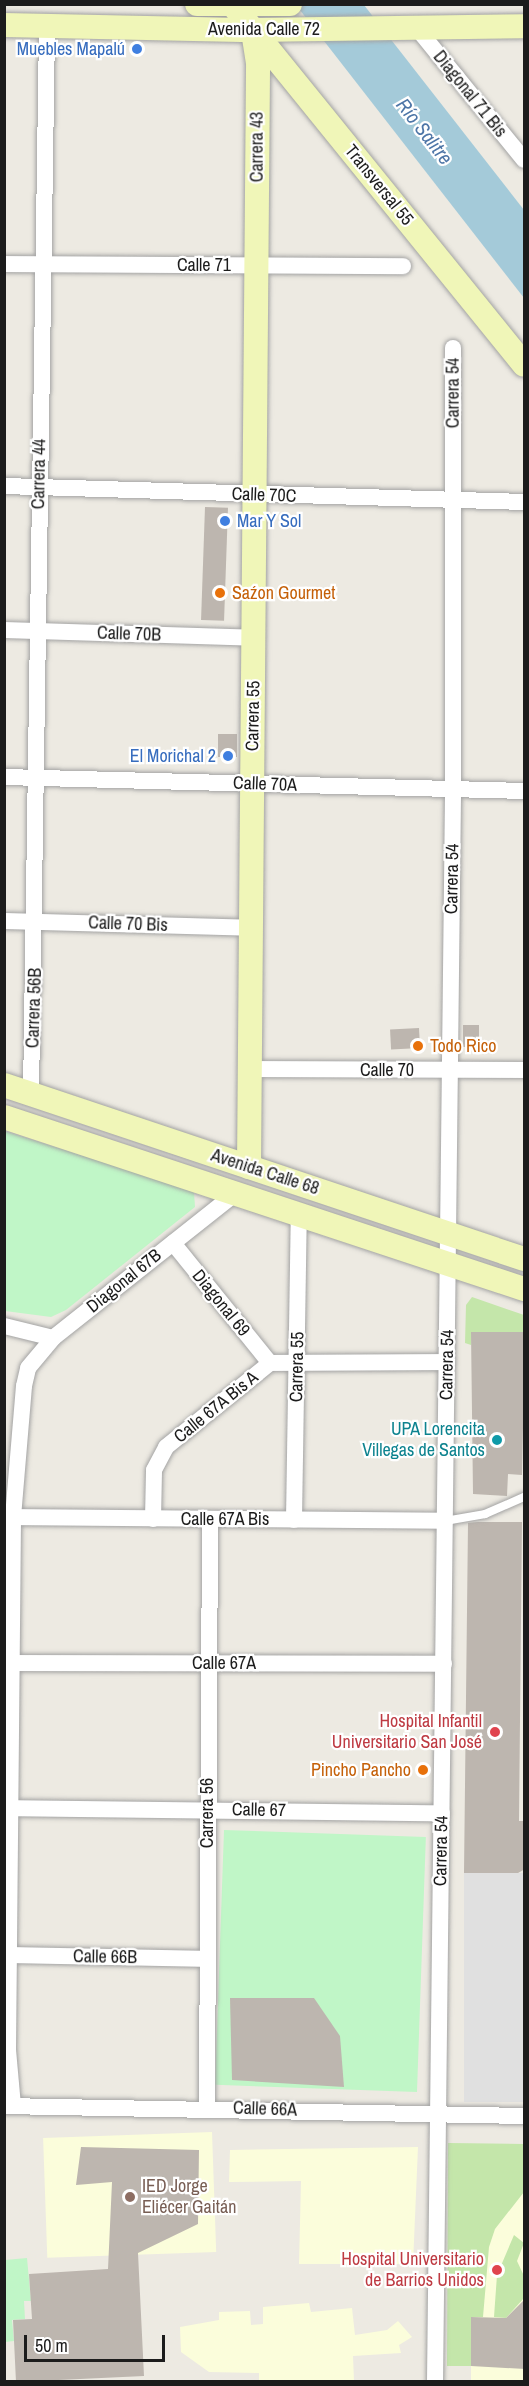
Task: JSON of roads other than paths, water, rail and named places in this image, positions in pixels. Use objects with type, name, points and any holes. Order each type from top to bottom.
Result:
[{"type":"main road","name":"Avenida Calle 72","points":[[197,4],[290,4]]},
{"type":"main road","name":"Transversal 55","points":[[232,5],[525,364]]},
{"type":"main road","name":"Avenida Calle 72","points":[[4,25],[253,30],[525,26]]},
{"type":"main road","name":"Carrera 43","points":[[253,30],[258,63],[257,265]]},
{"type":"main road","name":"Carrera 55","points":[[249,1167],[257,265]]},
{"type":"main road","name":"Avenida Calle 68","points":[[4,1085],[525,1259]]},
{"type":"main road","name":"Avenida Calle 68","points":[[4,1117],[525,1288]]},
{"type":"street","name":"Carrera 44","points":[[37,922],[36,777],[46,26]]},
{"type":"street","name":"Diagonal 71 Bis","points":[[405,28],[525,160]]},
{"type":"street","name":"Calle 71","points":[[4,264],[403,266]]},
{"type":"street","name":"Carrera 54","points":[[435,2382],[436,2115],[444,1664],[448,1070],[453,789],[453,348]]},
{"type":"street","name":"Calle 70C","points":[[4,486],[525,502]]},
{"type":"street","name":"Calle 70B","points":[[4,630],[254,638]]},
{"type":"street","name":"Calle 70A","points":[[4,777],[525,791]]},
{"type":"street","name":"Calle 70 Bis","points":[[4,921],[251,928]]},
{"type":"street","name":"Carrera 56B","points":[[31,1094],[37,922]]},
{"type":"street","name":"Calle 70","points":[[250,1069],[525,1070]]},
{"type":"street","name":"Diagonal 67B","points":[[53,1338],[236,1194]]},
{"type":"street","name":"Carrera 55","points":[[294,1520],[299,1215]]},
{"type":"street","name":"Diagonal 69","points":[[173,1243],[270,1363]]},
{"type":"street","points":[[4,1326],[53,1338],[28,1368],[9,1517],[9,2106]]},
{"type":"street","name":"Calle 67A Bis A","points":[[153,1518],[154,1470],[166,1447],[270,1363],[447,1362]]},
{"type":"street","name":"Calle 67A Bis","points":[[9,1517],[445,1521]]},
{"type":"street","name":"Carrera 56","points":[[207,2107],[206,1663],[210,1519]]},
{"type":"street","name":"Calle 67A","points":[[9,1663],[444,1664]]},
{"type":"street","name":"Calle 67","points":[[8,1808],[442,1813]]},
{"type":"street","name":"Calle 66B","points":[[8,1955],[205,1959]]},
{"type":"street","name":"Calle 66A","points":[[9,2106],[207,2107],[525,2116]]},
{"type":"lane","points":[[445,1521],[492,1511],[525,1497]]},
{"type":"water","name":"Río Salitre","points":[[296,5],[364,5],[524,210],[524,298]]},
{"type":"place","name":"Muebles Mapalú","points":[[137,49]]},
{"type":"place","name":"Mar Y Sol","points":[[225,521]]},
{"type":"place","name":"Saźon Gourmet","points":[[220,593]]},
{"type":"place","name":"El Morichal 2","points":[[228,756]]},
{"type":"place","name":"Todo Rico","points":[[418,1046]]},
{"type":"place","name":"UPA Lorencita Villegas de Santos","points":[[497,1440]]},
{"type":"place","name":"Hospital Infantil Universitario San José","points":[[495,1732]]},
{"type":"place","name":"Pincho Pancho","points":[[423,1770]]},
{"type":"place","name":"IED Jorge Eliécer Gaitán","points":[[130,2197]]},
{"type":"place","name":"Hospital Universitario de Barrios Unidos","points":[[497,2270]]}]
